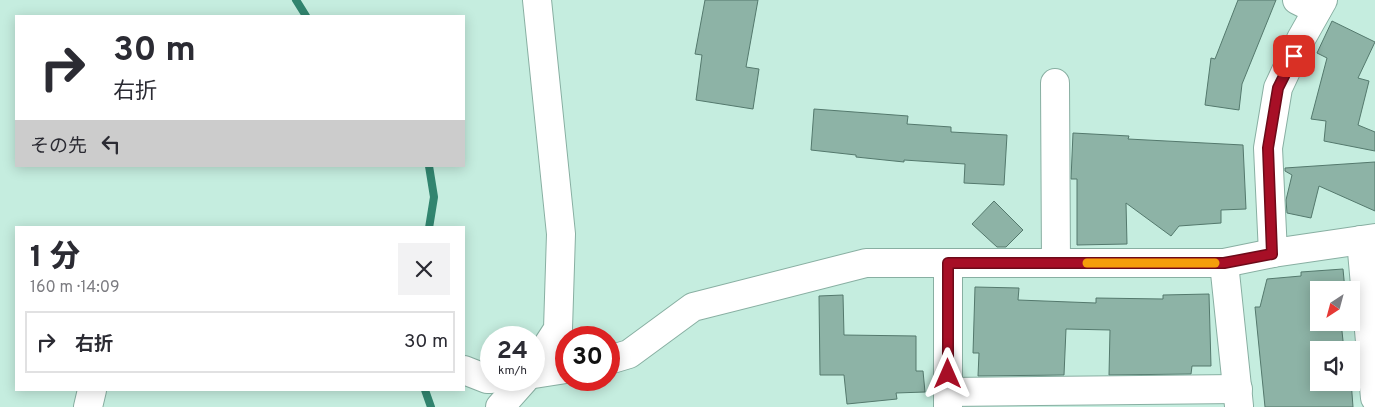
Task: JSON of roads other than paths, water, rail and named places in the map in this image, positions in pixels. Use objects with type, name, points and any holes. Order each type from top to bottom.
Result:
[{"type":"street","points":[[537,0],[561,234],[558,329],[545,349]]},
{"type":"street","points":[[1272,254],[1268,148],[1278,88],[1312,3]]},
{"type":"street","points":[[1055,83],[1056,263]]},
{"type":"street","points":[[620,357],[629,354],[693,308],[866,263],[1224,263],[1368,239],[1375,398]]},
{"type":"street","points":[[948,263],[948,399],[1239,398],[1224,263]]},
{"type":"street","points":[[465,370],[480,376]]},
{"type":"street","points":[[88,407],[92,391]]},
{"type":"street","points":[[500,407],[514,391]]},
{"type":"waterway","points":[[296,0],[305,15]]},
{"type":"waterway","points":[[429,167],[434,197],[429,226]]},
{"type":"waterway","points":[[425,391],[431,407]]}]
